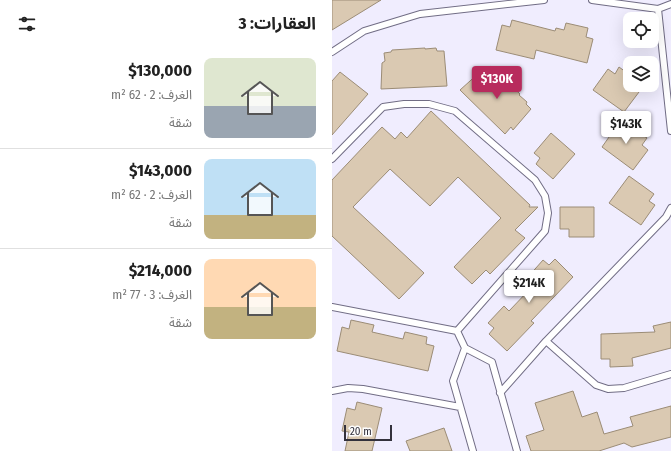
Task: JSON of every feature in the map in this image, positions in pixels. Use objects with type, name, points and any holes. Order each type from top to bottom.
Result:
[{"type":"lane","points":[[332,52],[364,31],[420,14],[544,0]]},
{"type":"lane","points":[[592,0],[658,9],[671,4]]},
{"type":"lane","points":[[658,9],[671,131]]},
{"type":"lane","points":[[332,159],[383,107],[404,104],[429,104],[455,111],[535,180],[545,196],[548,213],[544,231],[457,331]]},
{"type":"lane","points":[[500,393],[546,341],[666,217],[671,208]]},
{"type":"lane","points":[[332,307],[457,331]]},
{"type":"lane","points":[[457,331],[464,348],[453,381],[473,451]]},
{"type":"lane","points":[[546,341],[596,385],[608,389],[624,388],[671,374]]},
{"type":"lane","points":[[464,348],[492,362],[517,451]]},
{"type":"lane","points":[[332,391],[356,388],[460,407]]},
{"type":"building","points":[[332,0],[381,0],[332,30]]},
{"type":"building","points":[[512,20],[555,31],[556,28],[564,30],[566,23],[588,28],[586,37],[593,39],[587,63],[536,50],[534,59],[496,50],[502,25],[510,27]]},
{"type":"building","points":[[436,48],[437,51],[444,51],[447,86],[381,89],[382,63],[385,61],[384,53],[391,52],[392,50]]},
{"type":"building","points":[[490,66],[520,94],[519,95],[527,102],[526,104],[531,109],[513,130],[511,127],[505,134],[460,90],[480,72],[483,73]]},
{"type":"building","points":[[619,67],[623,70],[623,92],[639,92],[624,112],[593,90],[608,69],[615,74]]},
{"type":"building","points":[[340,72],[368,94],[332,135],[332,81]]},
{"type":"building","points":[[431,111],[530,205],[529,207],[538,207],[515,230],[525,238],[490,274],[486,270],[472,284],[454,267],[501,218],[458,177],[430,206],[390,169],[353,207],[424,273],[399,299],[332,236],[332,180],[382,127],[395,139],[401,132],[407,138]]},
{"type":"building","points":[[621,120],[647,138],[642,145],[648,150],[633,170],[602,147]]},
{"type":"building","points":[[551,133],[575,154],[553,179],[536,164],[540,158],[534,153]]},
{"type":"building","points":[[629,176],[654,194],[649,201],[655,205],[641,225],[609,203]]},
{"type":"building","points":[[560,207],[594,207],[594,237],[569,237],[569,229],[560,229]]},
{"type":"building","points":[[555,259],[573,277],[531,321],[534,323],[507,351],[489,334],[494,328],[488,323],[504,306],[509,311],[530,289],[529,288],[534,282],[528,277],[543,260],[549,265]]},
{"type":"building","points":[[351,320],[374,325],[372,332],[403,339],[405,332],[427,337],[426,344],[434,346],[428,371],[337,351],[342,327],[349,329]]},
{"type":"building","points":[[671,322],[671,348],[632,358],[633,366],[610,367],[610,359],[601,359],[601,334],[655,332],[653,326]]},
{"type":"building","points":[[573,391],[582,417],[597,412],[604,434],[633,426],[630,417],[671,406],[671,437],[632,447],[624,443],[599,451],[531,451],[526,436],[544,430],[535,403]]},
{"type":"building","points":[[357,402],[382,408],[372,451],[345,451],[349,432],[342,431],[347,408],[355,410]]},
{"type":"building","points":[[444,428],[452,451],[410,451],[406,441]]}]
